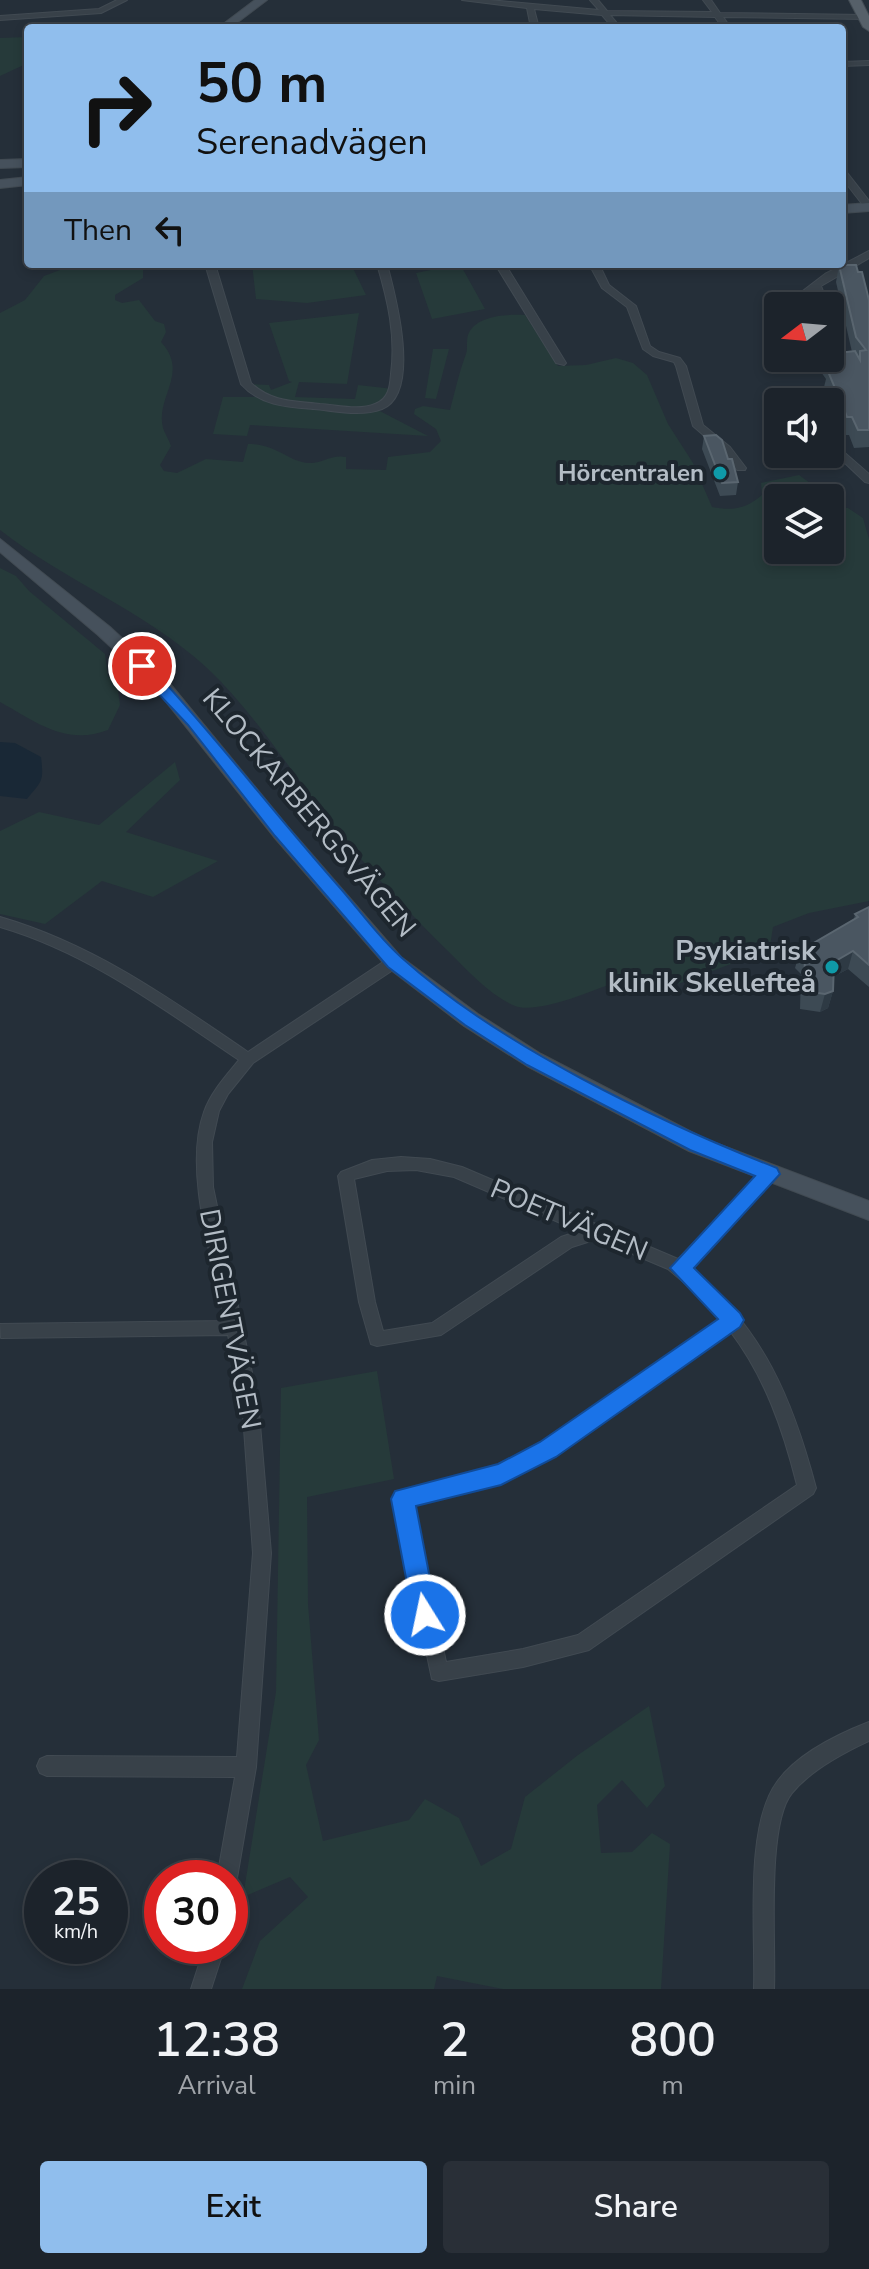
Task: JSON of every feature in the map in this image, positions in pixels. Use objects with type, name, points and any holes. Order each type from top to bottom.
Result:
[{"type":"main road","points":[[229,24],[262,0]]},
{"type":"main road","points":[[855,0],[866,22]]},
{"type":"main road","points":[[0,184],[24,182]]},
{"type":"main road","points":[[0,191],[24,182]]},
{"type":"main road","points":[[846,209],[869,207]]},
{"type":"main road","name":"KLOCKARBERGSVÄGEN","points":[[0,544],[104,631],[161,684],[281,832],[394,962],[471,1020],[534,1060],[697,1145],[869,1211]]},
{"type":"main road","name":"KLOCKARBERGSVÄGEN","points":[[814,1189],[869,1201]]},
{"type":"street","points":[[0,18],[101,11],[123,0]]},
{"type":"street","points":[[466,0],[604,13],[717,14],[866,22]]},
{"type":"street","points":[[594,0],[614,24]]},
{"type":"street","points":[[707,0],[724,24]]},
{"type":"street","points":[[530,7],[534,24]]},
{"type":"street","points":[[846,64],[869,63]]},
{"type":"street","points":[[846,177],[869,207]]},
{"type":"street","points":[[846,267],[869,254]]},
{"type":"street","points":[[211,268],[246,384],[255,394],[269,402],[356,409],[373,408],[387,402],[394,389],[400,331],[383,268]]},
{"type":"street","points":[[502,268],[561,363]]},
{"type":"street","points":[[596,268],[605,286],[629,303],[646,347],[656,354],[677,360],[701,431],[726,449],[741,468]]},
{"type":"street","points":[[807,292],[845,268]]},
{"type":"street","points":[[816,285],[819,292]]},
{"type":"street","points":[[844,456],[869,480]]},
{"type":"street","points":[[0,922],[54,940],[85,956],[248,1059]]},
{"type":"street","name":"DIRIGENTVÄGEN","points":[[230,1860],[246,1767],[262,1553],[250,1401],[205,1187],[204,1142],[212,1111],[223,1090],[248,1059],[394,962]]},
{"type":"street","name":"POETVÄGEN","points":[[597,1232],[567,1242],[435,1330],[377,1339],[367,1302],[346,1176],[369,1169],[432,1163],[597,1232],[680,1268],[733,1320],[767,1371],[794,1437],[807,1488],[582,1643],[523,1658],[439,1672],[403,1499],[501,1474],[548,1449],[733,1320]]},
{"type":"street","points":[[680,1268],[770,1174]]},
{"type":"street","points":[[1,1331],[235,1328]]},
{"type":"street","points":[[764,1989],[767,1947],[765,1874],[770,1833],[780,1792],[809,1766],[869,1731]]},
{"type":"street","points":[[47,1766],[246,1767]]},
{"type":"street","points":[[201,1989],[209,1964]]},
{"type":"green space","points":[[24,37],[24,65],[0,76],[0,38]]},
{"type":"green space","points":[[65,268],[143,268],[143,278],[115,295],[115,300],[122,303],[139,300],[155,321],[164,324],[166,332],[161,342],[169,353],[172,375],[162,417],[171,446],[160,465],[164,471],[177,473],[206,459],[243,462],[248,444],[267,447],[309,463],[346,457],[346,469],[386,470],[388,457],[430,452],[441,441],[436,429],[414,414],[415,409],[423,406],[450,410],[467,352],[468,335],[477,323],[501,316],[525,315],[558,366],[586,365],[616,358],[633,363],[647,375],[668,424],[693,463],[712,507],[732,509],[744,506],[762,495],[761,483],[799,475],[811,484],[764,484],[764,564],[844,564],[844,508],[863,518],[869,539],[869,901],[809,913],[773,927],[770,946],[662,990],[625,978],[570,999],[525,1008],[506,1002],[489,990],[420,923],[362,860],[258,725],[206,667],[157,629],[51,565],[0,530],[0,313],[25,300],[44,276]]},
{"type":"green space","points":[[252,268],[353,268],[366,295],[307,303],[256,299]]},
{"type":"green space","points":[[462,268],[485,309],[432,319],[416,273]]},
{"type":"green space","points":[[359,313],[347,384],[299,382],[295,397],[355,399],[358,385],[394,389],[374,408],[428,436],[250,425],[247,436],[213,434],[223,397],[259,397],[246,384],[269,385],[271,390],[292,382],[289,381],[269,323]]},
{"type":"green space","points":[[433,349],[449,349],[436,399],[425,398]]},
{"type":"green space","points":[[0,568],[16,576],[29,591],[105,654],[108,677],[124,673],[130,678],[118,691],[120,705],[108,730],[78,735],[52,730],[0,702]]},
{"type":"green space","points":[[175,762],[180,780],[126,832],[218,861],[153,897],[102,881],[45,924],[0,914],[0,831],[39,812],[99,825]]},
{"type":"green space","points":[[377,1371],[394,1479],[307,1497],[308,1604],[319,1740],[306,1765],[323,1841],[409,1820],[425,1799],[459,1818],[481,1866],[511,1849],[525,1797],[578,1755],[649,1706],[665,1786],[647,1808],[622,1780],[597,1805],[601,1853],[632,1852],[652,1833],[670,1844],[661,1989],[503,1989],[437,1976],[434,1989],[242,1989],[260,1941],[308,1897],[290,1877],[248,1895],[248,1866],[276,1692],[281,1388]]},
{"type":"water","points":[[0,742],[15,743],[41,757],[41,781],[27,799],[0,796]]},
{"type":"building","points":[[846,265],[856,265],[858,272],[862,272],[869,300],[869,430],[858,430],[852,417],[847,417],[844,410],[844,388],[835,388],[828,372],[844,372],[844,352],[855,351],[860,360],[860,351],[866,350],[856,337],[840,268],[846,268]]},
{"type":"building","points":[[716,435],[722,440],[728,459],[732,459],[738,482],[722,483],[704,436]]},
{"type":"building","points":[[869,907],[869,965],[853,951],[834,962],[833,991],[825,994],[804,991],[805,956],[800,951],[858,917],[855,914]]},
{"type":"place","name":"Hörcentralen","points":[[720,473]]},
{"type":"place","name":"Psykiatrisk klinik Skellefteå","points":[[832,967]]},
{"type":"route","points":[[142,666],[161,684],[281,832],[394,962],[471,1020],[534,1060],[697,1145],[770,1174],[680,1268],[733,1320],[548,1449],[501,1474],[403,1499],[425,1615]]}]
